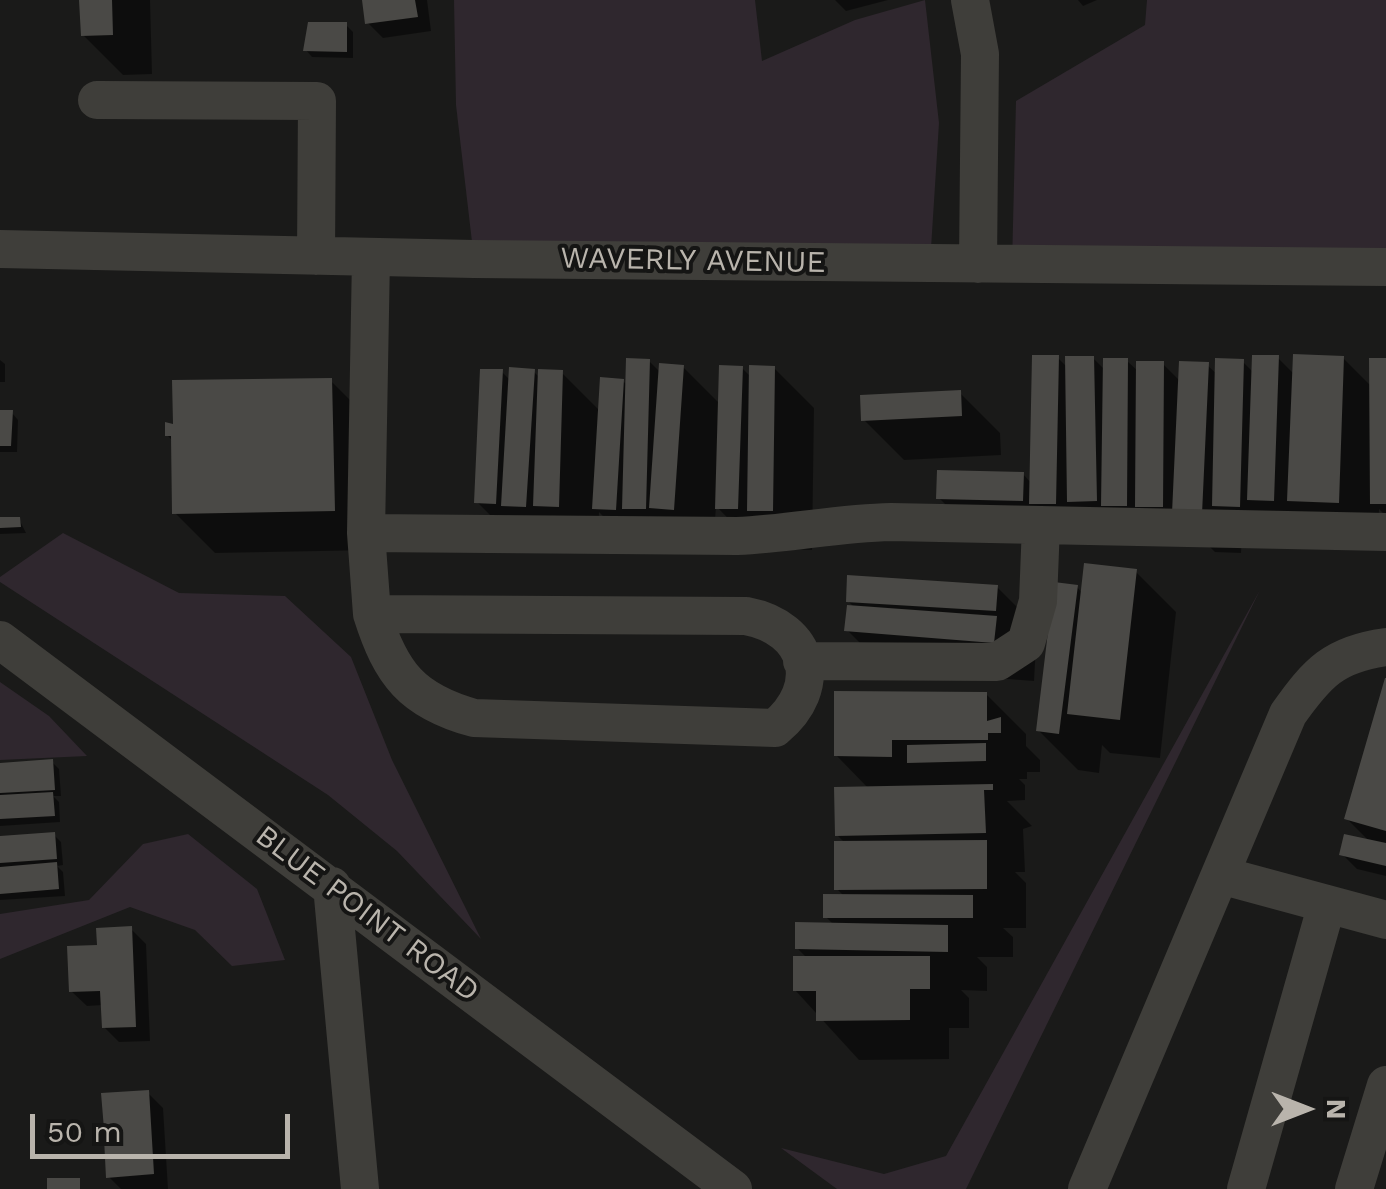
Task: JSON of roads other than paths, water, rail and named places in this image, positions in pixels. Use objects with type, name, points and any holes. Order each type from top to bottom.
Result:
[{"type":"street","points":[[970,0],[980,54],[978,264]]},
{"type":"street","points":[[97,100],[317,102],[316,256]]},
{"type":"street","name":"WAVERLY AVENUE","points":[[0,248],[371,257],[1386,268]]},
{"type":"street","points":[[371,257],[366,533],[372,614],[384,651],[406,684],[437,708],[474,718],[775,728],[792,713],[802,690],[798,642],[788,630],[746,616],[372,614]]},
{"type":"street","points":[[366,533],[737,536],[775,534],[832,523],[1386,532]]},
{"type":"street","points":[[802,660],[996,662],[1026,642],[1038,601],[1041,525]]},
{"type":"street","name":"BLUE POINT ROAD","points":[[0,640],[733,1189]]},
{"type":"street","points":[[1086,1189],[1288,714],[1315,675],[1370,649]]},
{"type":"street","points":[[1220,875],[1386,920]]},
{"type":"street","points":[[332,886],[360,1189]]},
{"type":"street","points":[[1246,1189],[1327,904]]},
{"type":"street","points":[[1354,1189],[1386,1085]]}]
